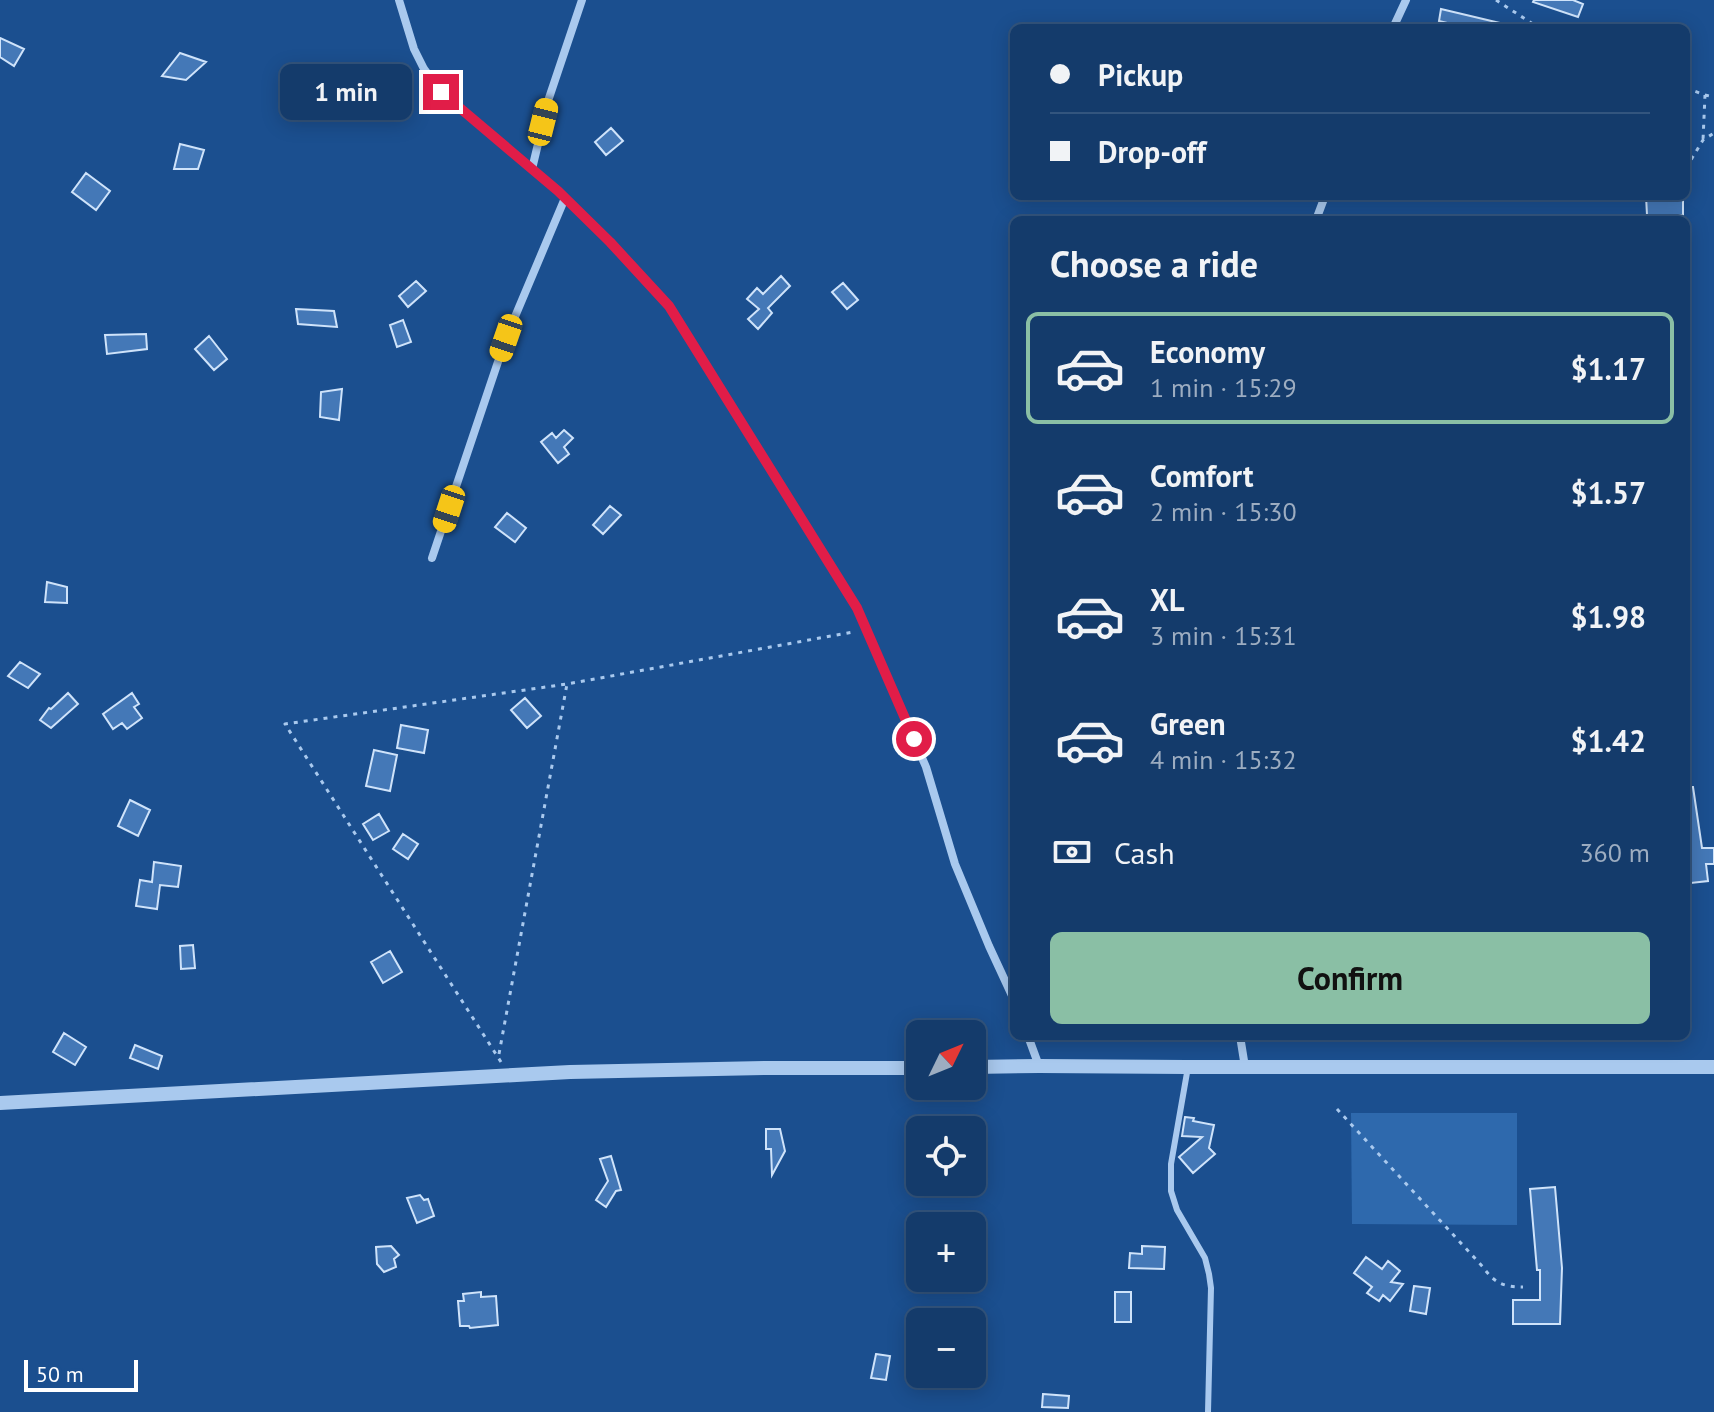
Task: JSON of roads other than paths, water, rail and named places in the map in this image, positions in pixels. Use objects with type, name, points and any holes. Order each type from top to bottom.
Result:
[{"type":"street","points":[[399,0],[414,49],[441,92],[565,198],[669,306],[857,608],[926,767],[955,864],[1010,991]]},
{"type":"street","points":[[532,169],[549,98],[582,0]]},
{"type":"street","points":[[1395,24],[1406,0]]},
{"type":"street","points":[[432,558],[506,338],[565,198]]},
{"type":"street","points":[[1029,1040],[1039,1066]]},
{"type":"street","points":[[1241,1040],[1245,1067]]},
{"type":"street","points":[[986,1067],[1714,1067]]},
{"type":"street","points":[[0,1103],[570,1072],[906,1068]]},
{"type":"lane","points":[[1188,1067],[1171,1164],[1171,1191],[1177,1210],[1205,1258],[1209,1274],[1208,1412]]}]
